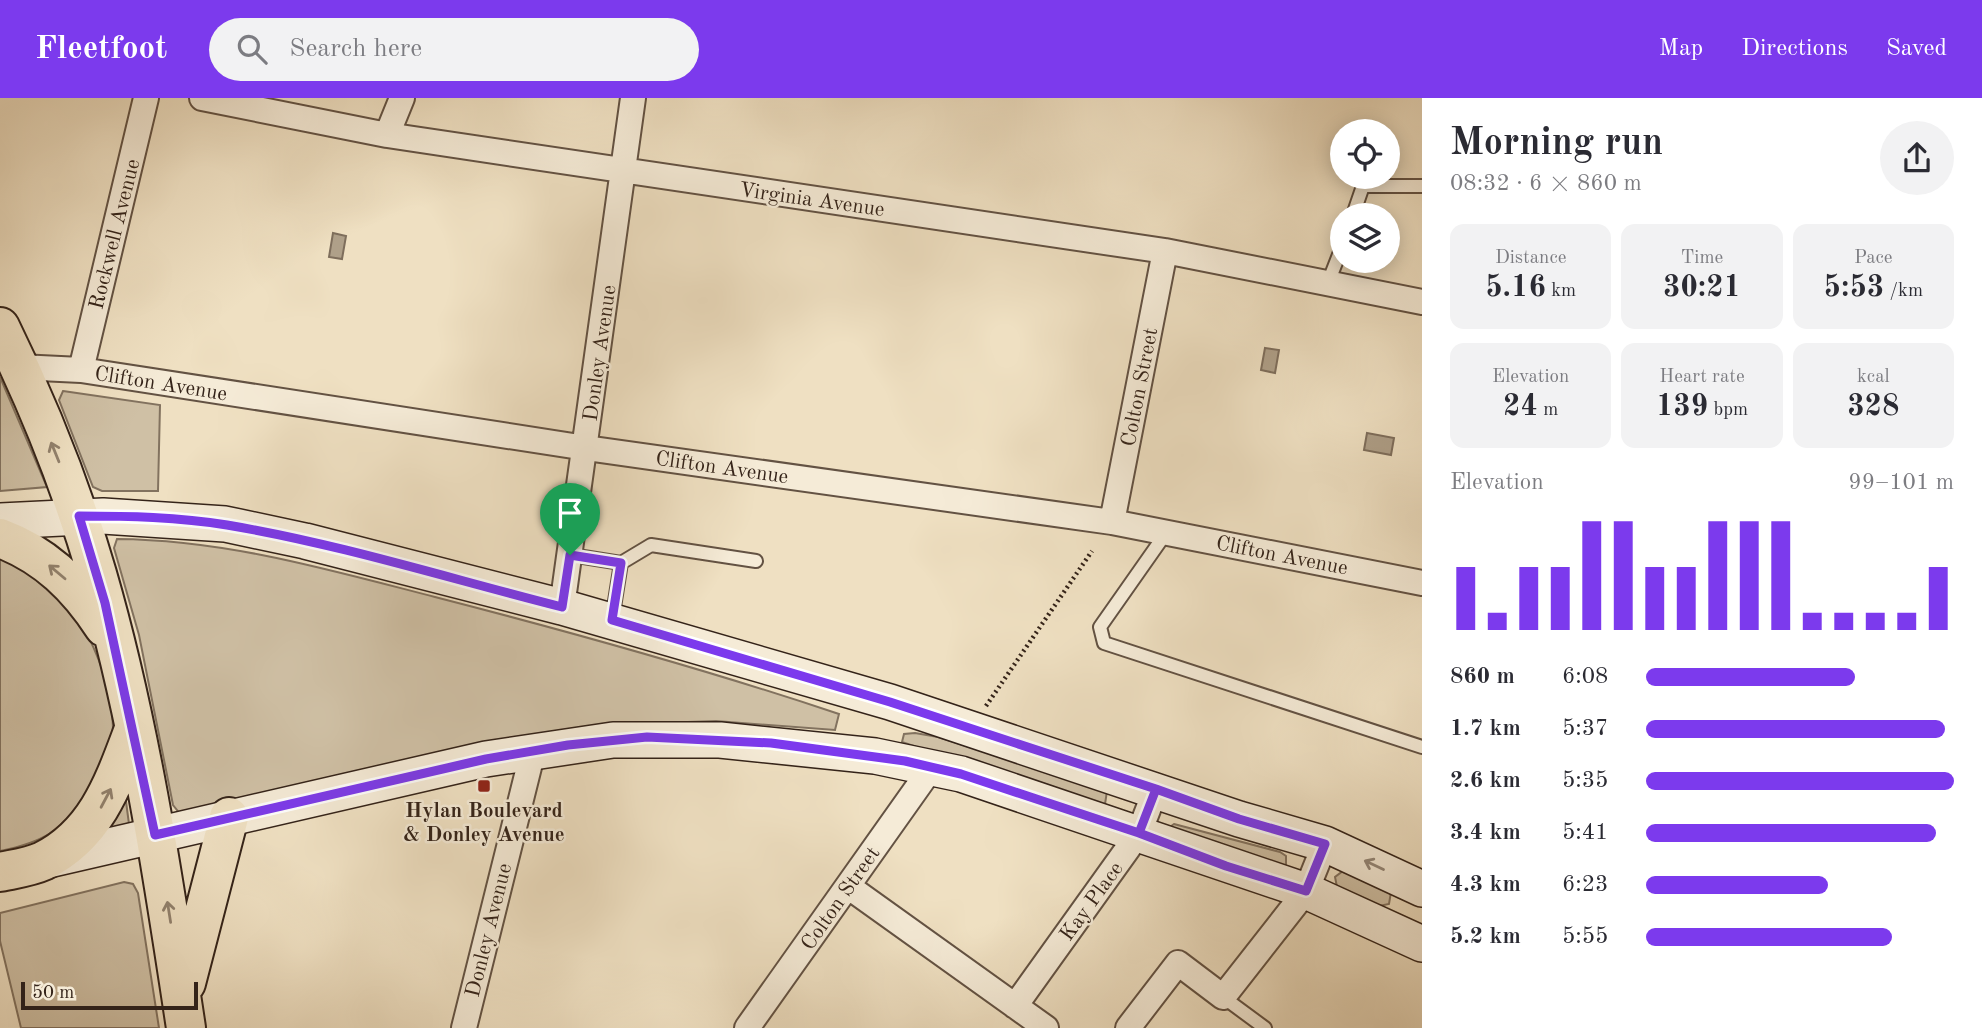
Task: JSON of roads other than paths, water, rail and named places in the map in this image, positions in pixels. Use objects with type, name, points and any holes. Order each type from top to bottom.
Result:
[{"type":"main road","points":[[0,327],[19,367],[79,516],[115,644],[155,835],[184,1013]]},
{"type":"main road","points":[[0,521],[79,516],[182,519],[239,527],[562,607],[890,702],[1239,819],[1325,844],[1422,889]]},
{"type":"main road","points":[[0,538],[39,557],[66,579],[89,605],[115,644]]},
{"type":"main road","points":[[41,862],[80,834],[101,807],[134,729]]},
{"type":"main road","points":[[0,872],[229,817],[533,751],[613,740],[679,738],[784,745],[875,756],[932,767],[1139,833],[1226,866],[1306,891],[1422,944]]},
{"type":"main road","points":[[184,1013],[229,817]]},
{"type":"street","name":"Rockwell Avenue","points":[[81,370],[146,98]]},
{"type":"street","name":"Virginia Avenue","points":[[202,98],[387,135],[1165,251],[1422,302]]},
{"type":"street","points":[[387,135],[402,98]]},
{"type":"street","name":"Donley Avenue","points":[[562,607],[633,98]]},
{"type":"street","name":"Colton Street","points":[[1112,522],[1165,251]]},
{"type":"street","name":"Clifton Avenue","points":[[19,367],[81,370],[586,448],[1112,522],[1422,583]]},
{"type":"street","name":"Donley Avenue","points":[[464,1028],[533,751]]},
{"type":"street","name":"Colton Street","points":[[747,1028],[932,767]]},
{"type":"street","name":"Kay Place","points":[[1015,1006],[1139,833],[1156,789]]},
{"type":"street","points":[[1129,1028],[1178,964],[1223,997],[1306,891],[1325,844]]},
{"type":"street","points":[[849,887],[1046,1028]]},
{"type":"lane","points":[[1357,203],[1363,186],[1422,186]]},
{"type":"lane","points":[[1328,284],[1332,273]]},
{"type":"lane","points":[[1166,533],[1100,627],[1104,643],[1422,747]]},
{"type":"lane","points":[[570,555],[621,563],[650,545],[756,561]]},
{"type":"lane","points":[[612,620],[621,563]]},
{"type":"lane","points":[[1223,997],[1265,1028]]},
{"type":"place","name":"Hylan Boulevard & Donley Avenue","points":[[484,786]]}]
